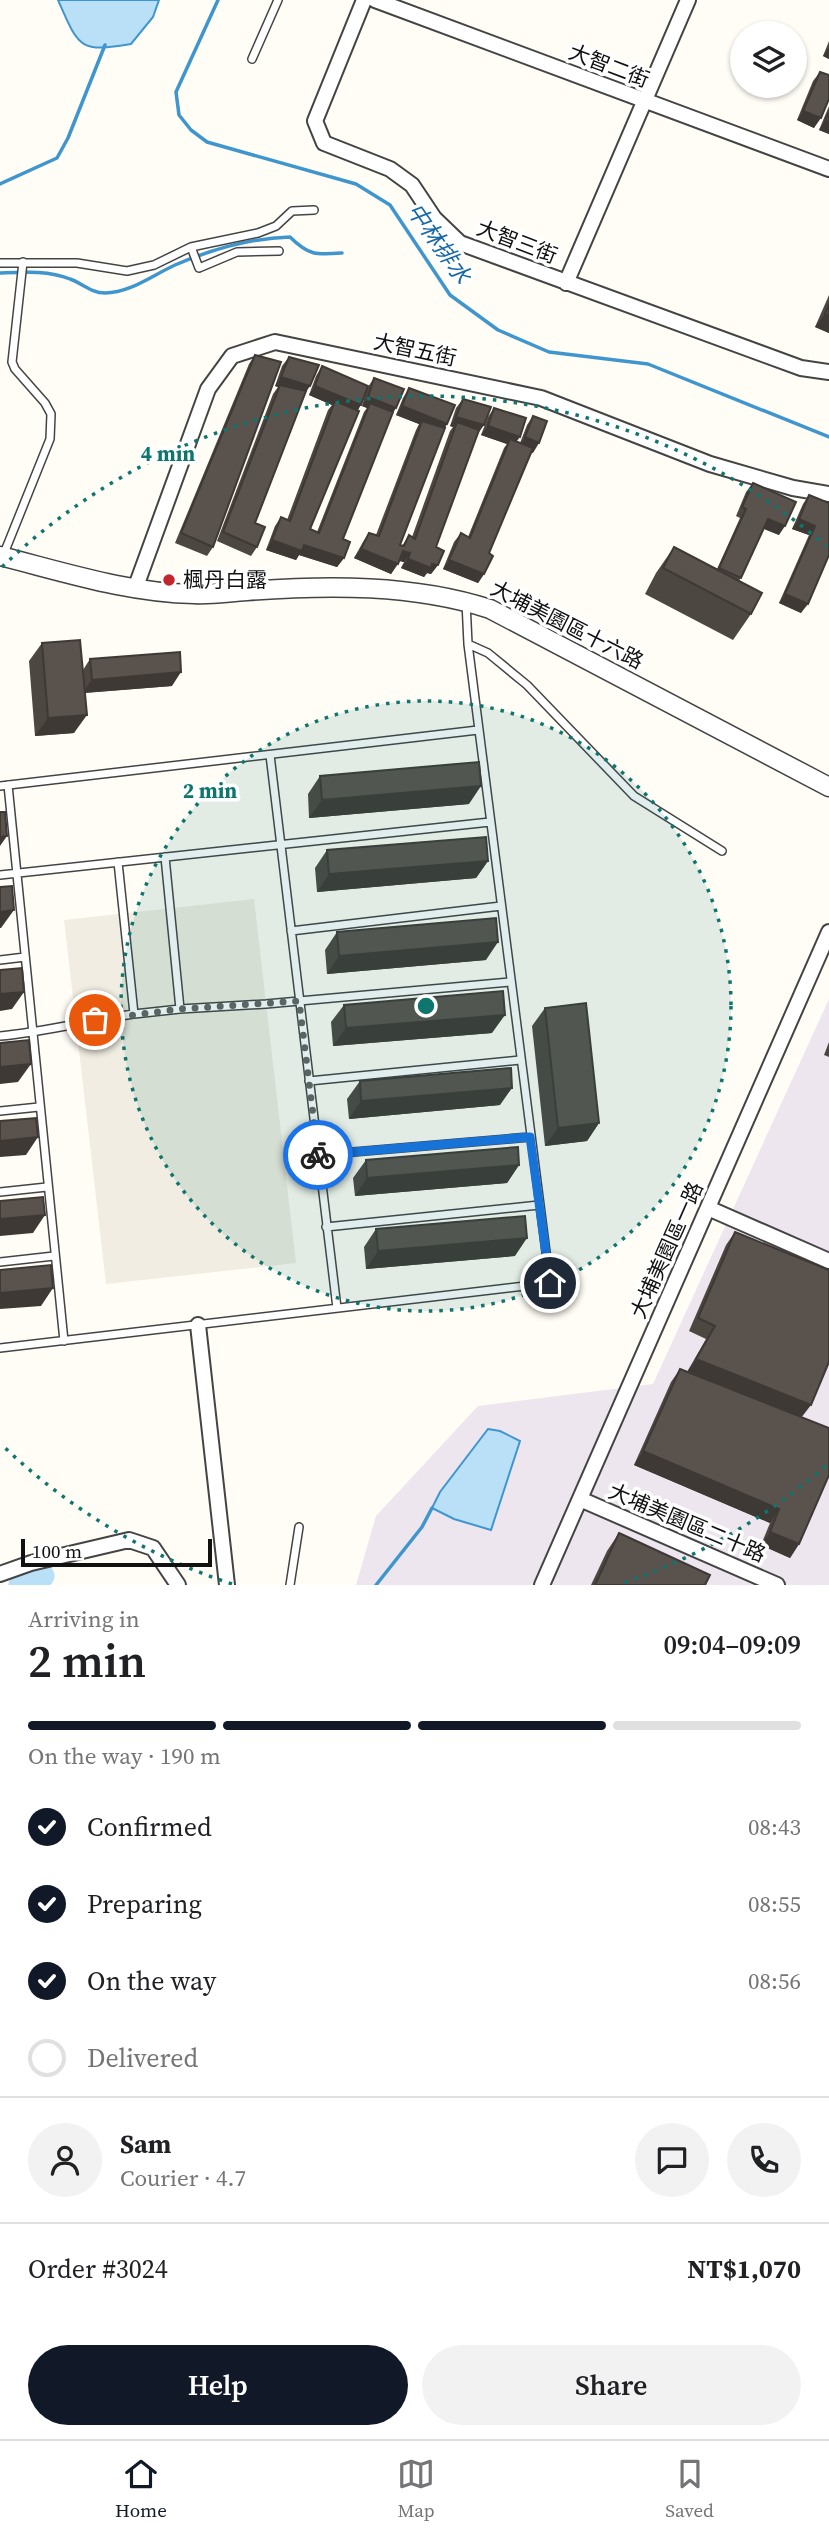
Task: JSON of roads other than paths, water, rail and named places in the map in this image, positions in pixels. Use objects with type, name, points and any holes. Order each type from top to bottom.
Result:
[{"type":"street","name":"大智三街","points":[[364,0],[315,121],[324,143],[390,169],[412,186],[433,218],[460,243],[801,368],[829,372]]},
{"type":"street","name":"大智二街","points":[[375,0],[829,169]]},
{"type":"street","points":[[566,283],[688,0]]},
{"type":"street","name":"大智五街","points":[[135,589],[208,389],[232,356],[275,342],[541,398],[710,464],[793,488],[829,494]]},
{"type":"street","name":"大埔美園區十六路","points":[[1,557],[135,589],[192,594],[340,587],[429,594],[466,601],[490,609],[829,788]]},
{"type":"street","name":"大埔美園區一路","points":[[542,1585],[829,932]]},
{"type":"street","points":[[708,1208],[829,1261]]},
{"type":"street","points":[[198,1325],[227,1585]]},
{"type":"street","name":"大埔美園區二十路","points":[[580,1499],[777,1585]]},
{"type":"street","points":[[0,1574],[31,1563],[129,1540],[152,1548],[178,1585]]},
{"type":"lane","points":[[252,59],[278,0]]},
{"type":"lane","points":[[0,263],[77,263],[127,271],[154,265],[191,247],[258,233],[276,226],[292,211],[314,209]]},
{"type":"lane","points":[[191,247],[199,268],[237,252],[279,251]]},
{"type":"lane","points":[[1,557],[50,439],[51,414],[12,362],[23,262]]},
{"type":"lane","points":[[0,1348],[550,1283],[478,730],[466,601]]},
{"type":"lane","points":[[468,644],[488,653],[527,685],[634,796],[722,851]]},
{"type":"lane","points":[[64,1341],[16,874],[4,786],[478,730]]},
{"type":"lane","points":[[270,755],[337,1308]]},
{"type":"lane","points":[[0,875],[490,822]]},
{"type":"lane","points":[[165,857],[180,1009]]},
{"type":"lane","points":[[118,862],[134,1014]]},
{"type":"lane","points":[[291,931],[500,906]]},
{"type":"lane","points":[[0,960],[24,957]]},
{"type":"lane","points":[[0,1036],[32,1033],[76,1022],[180,1009],[510,982]]},
{"type":"lane","points":[[309,1081],[520,1060]]},
{"type":"lane","points":[[0,1111],[39,1107]]},
{"type":"lane","points":[[318,1156],[530,1137]]},
{"type":"lane","points":[[0,1192],[47,1187]]},
{"type":"lane","points":[[326,1227],[539,1205]]},
{"type":"lane","points":[[0,1262],[54,1256]]},
{"type":"lane","points":[[290,1585],[299,1527]]},
{"type":"water","points":[[58,0],[159,0],[153,17],[131,44],[100,48],[82,43],[76,37]]},
{"type":"water","points":[[488,1429],[500,1431],[520,1441],[491,1530],[454,1519],[432,1508],[440,1492]]},
{"type":"waterway","name":"中林排水","points":[[218,0],[176,92],[179,115],[191,130],[207,142],[356,184],[390,205],[450,295],[498,330],[549,352],[648,364],[829,437]]},
{"type":"waterway","name":"中林排水","points":[[0,184],[57,158],[68,138],[105,45]]},
{"type":"waterway","points":[[0,273],[53,274],[105,293],[132,287],[202,254],[261,240],[290,237],[314,253],[342,253]]},
{"type":"waterway","points":[[376,1585],[422,1527],[432,1508]]},
{"type":"waterway","points":[[20,1585],[43,1576]]},
{"type":"place","name":"楓丹白露","points":[[169,580]]}]
